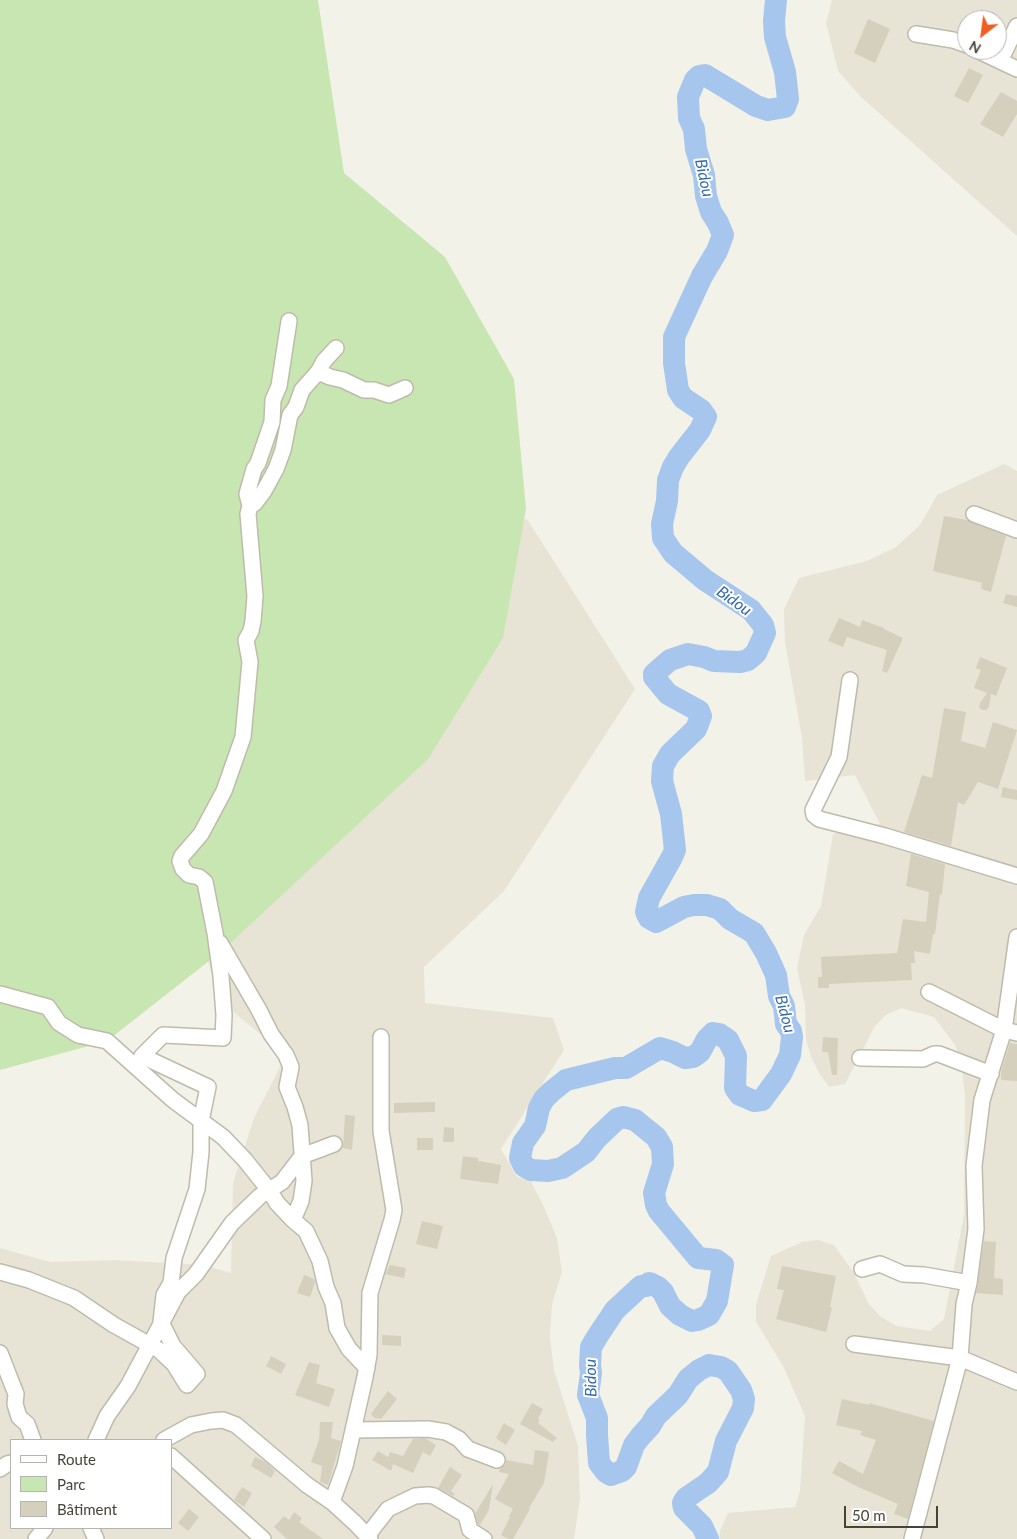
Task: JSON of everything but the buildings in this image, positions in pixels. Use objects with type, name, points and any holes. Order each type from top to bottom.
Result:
[{"type":"street","points":[[1017,26],[1000,61],[1017,69]]},
{"type":"street","points":[[916,34],[957,41]]},
{"type":"street","points":[[0,1272],[30,1280],[74,1298],[114,1325],[159,1350],[174,1364],[187,1385],[197,1374],[174,1346],[162,1322],[164,1295],[171,1283],[174,1258],[197,1188],[202,1152],[201,1121],[208,1087],[142,1056],[163,1035],[223,1038],[224,1015],[215,934],[205,882],[200,877],[189,875],[183,869],[180,862],[182,856],[201,834],[224,791],[243,736],[250,662],[246,640],[251,631],[256,596],[248,514],[250,506],[247,494],[272,422],[272,400],[279,386],[290,321]]},
{"type":"street","points":[[250,506],[255,503],[269,484],[281,455],[290,414],[296,407],[305,385],[318,372],[324,360],[336,348]]},
{"type":"street","points":[[318,372],[343,380],[364,390],[374,390],[389,395],[405,388]]},
{"type":"street","points":[[974,514],[1017,530]]},
{"type":"street","points":[[850,680],[839,757],[813,810],[814,815],[819,819],[893,838],[1017,876]]},
{"type":"street","points":[[215,934],[271,1034],[286,1055],[291,1067],[287,1087],[296,1107],[300,1125],[304,1181],[301,1201],[292,1220]]},
{"type":"street","points":[[912,1539],[960,1358],[962,1316],[969,1283],[976,1230],[974,1166],[982,1100],[991,1074],[1011,1032],[1017,937]]},
{"type":"street","points":[[929,992],[1011,1032]]},
{"type":"street","points":[[0,994],[48,1007],[59,1024],[78,1036],[107,1041],[173,1100],[223,1138],[245,1160],[277,1203],[292,1220],[306,1231],[320,1261],[326,1287],[333,1303],[337,1328],[342,1339],[367,1368]]},
{"type":"street","points":[[332,1502],[345,1466],[354,1430],[369,1356],[370,1293],[394,1210],[381,1131],[381,1037]]},
{"type":"street","points":[[860,1058],[923,1059],[938,1054],[991,1074]]},
{"type":"street","points":[[96,1439],[108,1416],[128,1386],[178,1292],[196,1274],[212,1248],[232,1223],[260,1196],[282,1182],[302,1156],[334,1144]]},
{"type":"street","points":[[862,1269],[880,1264],[903,1274],[924,1275],[969,1283]]},
{"type":"street","points":[[854,1344],[960,1358],[1017,1382]]},
{"type":"street","points":[[0,1354],[16,1394],[19,1417],[27,1424],[34,1439]]},
{"type":"street","points":[[166,1439],[191,1424],[223,1420],[236,1425],[293,1474],[332,1502],[368,1538],[388,1509],[415,1496],[428,1494],[466,1516],[470,1530],[484,1539]]},
{"type":"street","points":[[354,1430],[428,1429],[446,1432],[459,1438],[468,1448],[497,1460]]},
{"type":"street","points":[[172,1457],[263,1539]]},
{"type":"street","points":[[36,1539],[45,1529]]},
{"type":"shaded area","points":[[832,0],[1017,0],[1017,236],[861,97],[838,71],[826,23]]},
{"type":"shaded area","points":[[1004,464],[1017,471],[1017,1539],[719,1539],[720,1531],[728,1513],[795,1507],[800,1490],[805,1416],[783,1366],[756,1322],[756,1304],[771,1256],[802,1242],[818,1240],[834,1245],[854,1273],[869,1304],[881,1317],[897,1326],[930,1331],[944,1319],[964,1215],[965,1096],[961,1061],[955,1045],[934,1017],[901,1008],[886,1015],[875,1026],[845,1084],[829,1087],[811,1057],[806,1039],[805,1005],[797,968],[804,935],[821,906],[833,834],[880,824],[855,775],[805,781],[802,738],[785,642],[784,609],[799,578],[867,561],[896,547],[920,525],[937,495]]},
{"type":"shaded area","points":[[527,519],[635,689],[504,891],[424,967],[425,1003],[553,1018],[564,1050],[501,1149],[517,1177],[529,1178],[557,1238],[562,1272],[552,1304],[550,1337],[554,1370],[578,1446],[580,1499],[574,1539],[0,1539],[0,1248],[50,1262],[116,1260],[204,1265],[231,1273],[233,1183],[254,1118],[286,1055],[220,1001],[178,863],[337,540]]},
{"type":"green space","points":[[0,0],[318,0],[344,173],[445,257],[514,379],[526,509],[503,638],[428,759],[223,950],[107,1041],[0,1070]]},
{"type":"waterway","name":"Bidou","points":[[708,1539],[702,1526],[684,1508],[683,1503],[686,1498],[708,1483],[718,1472],[726,1441],[743,1408],[744,1399],[741,1390],[728,1371],[721,1367],[709,1365],[688,1379],[678,1395],[656,1416],[634,1445],[626,1467],[622,1471],[611,1475],[599,1463],[597,1418],[588,1395],[591,1373],[591,1347],[615,1310],[641,1286],[646,1286],[649,1283],[658,1287],[663,1292],[670,1306],[680,1315],[692,1321],[698,1320],[709,1315],[717,1301],[723,1265],[716,1260],[698,1258],[659,1211],[654,1193],[663,1164],[662,1147],[656,1137],[635,1120],[623,1117],[617,1119],[597,1138],[586,1152],[562,1168],[548,1171],[531,1170],[524,1166],[520,1158],[523,1143],[535,1126],[539,1108],[544,1099],[566,1080],[615,1068],[626,1068],[660,1048],[685,1058],[693,1057],[700,1052],[707,1039],[713,1033],[719,1034],[728,1040],[736,1056],[735,1088],[740,1095],[754,1101],[762,1100],[781,1074],[790,1055],[791,1031],[786,1024],[784,1006],[779,996],[776,975],[754,933],[730,919],[720,909],[707,905],[684,907],[656,922],[649,918],[646,912],[649,898],[675,850],[671,814],[662,781],[663,766],[670,754],[696,729],[701,716],[699,711],[668,694],[654,677],[654,674],[670,660],[688,654],[714,661],[740,662],[748,660],[756,653],[765,633],[763,625],[751,610],[705,580],[673,553],[663,538],[662,524],[667,501],[668,480],[673,467],[700,430],[706,417],[701,410],[683,398],[678,390],[674,363],[674,337],[702,276],[717,251],[723,235],[711,212],[706,196],[704,175],[696,149],[694,129],[689,118],[688,97],[695,80],[699,76],[705,75],[756,106],[768,110],[785,107],[788,99],[785,72],[775,37],[776,0]]}]
